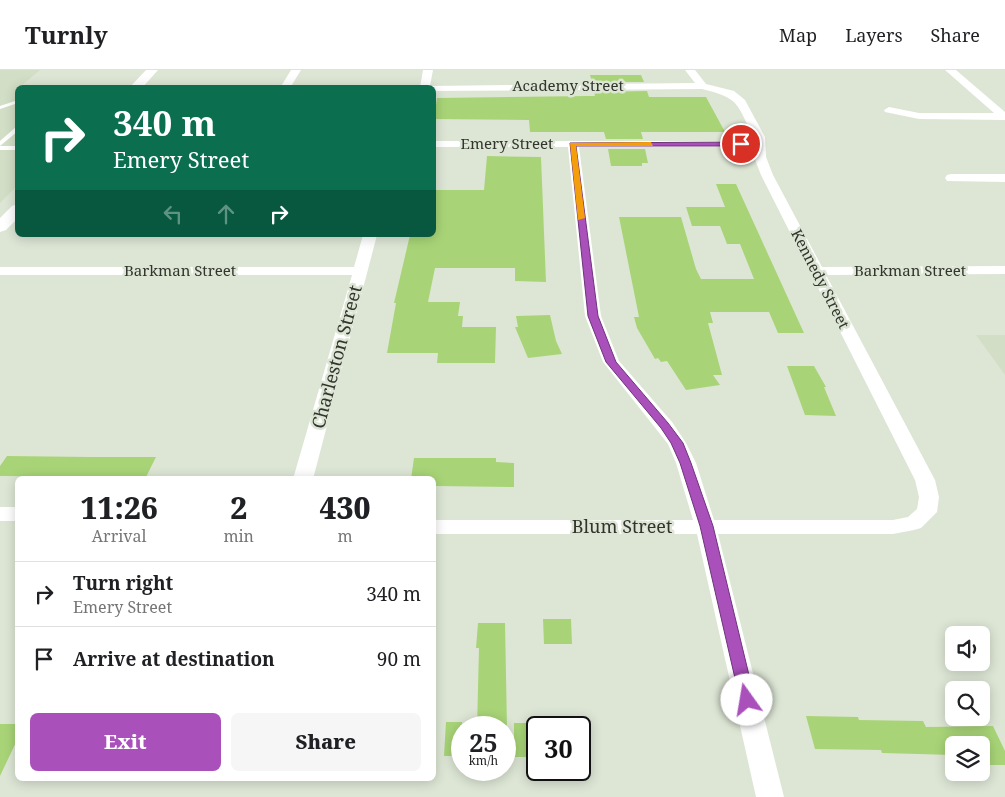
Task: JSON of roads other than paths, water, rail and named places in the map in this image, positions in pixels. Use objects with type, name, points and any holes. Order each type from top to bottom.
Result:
[{"type":"street","points":[[138,85],[152,70]]},
{"type":"street","points":[[287,85],[296,70]]},
{"type":"street","points":[[426,85],[428,70]]},
{"type":"street","points":[[690,70],[702,86]]},
{"type":"street","points":[[950,70],[1005,116]]},
{"type":"street","name":"Academy Street","points":[[436,88],[562,81],[702,86]]},
{"type":"street","name":"Kennedy Street","points":[[702,86],[730,94],[737,98],[754,128],[760,144],[760,158],[767,175],[925,480],[929,497],[927,512]]},
{"type":"street","points":[[889,110],[919,116],[1005,116]]},
{"type":"street","name":"Emery Street","points":[[436,144],[760,144]]},
{"type":"street","points":[[573,144],[593,316],[611,362],[677,443],[706,526],[770,797]]},
{"type":"street","points":[[951,178],[1005,178]]},
{"type":"street","points":[[0,227],[15,212]]},
{"type":"street","name":"Charleston Street","points":[[304,476],[369,237]]},
{"type":"street","name":"Barkman Street","points":[[816,271],[1005,270]]},
{"type":"street","name":"Barkman Street","points":[[0,271],[360,271]]},
{"type":"street","name":"Blum Street","points":[[436,527],[893,526],[914,522],[927,512]]},
{"type":"street","points":[[0,514],[15,514]]},
{"type":"lane","points":[[0,101],[15,101]]},
{"type":"lane","points":[[0,108],[15,102]]},
{"type":"lane","points":[[0,146],[15,131]]},
{"type":"lane","points":[[0,146],[15,148]]}]
